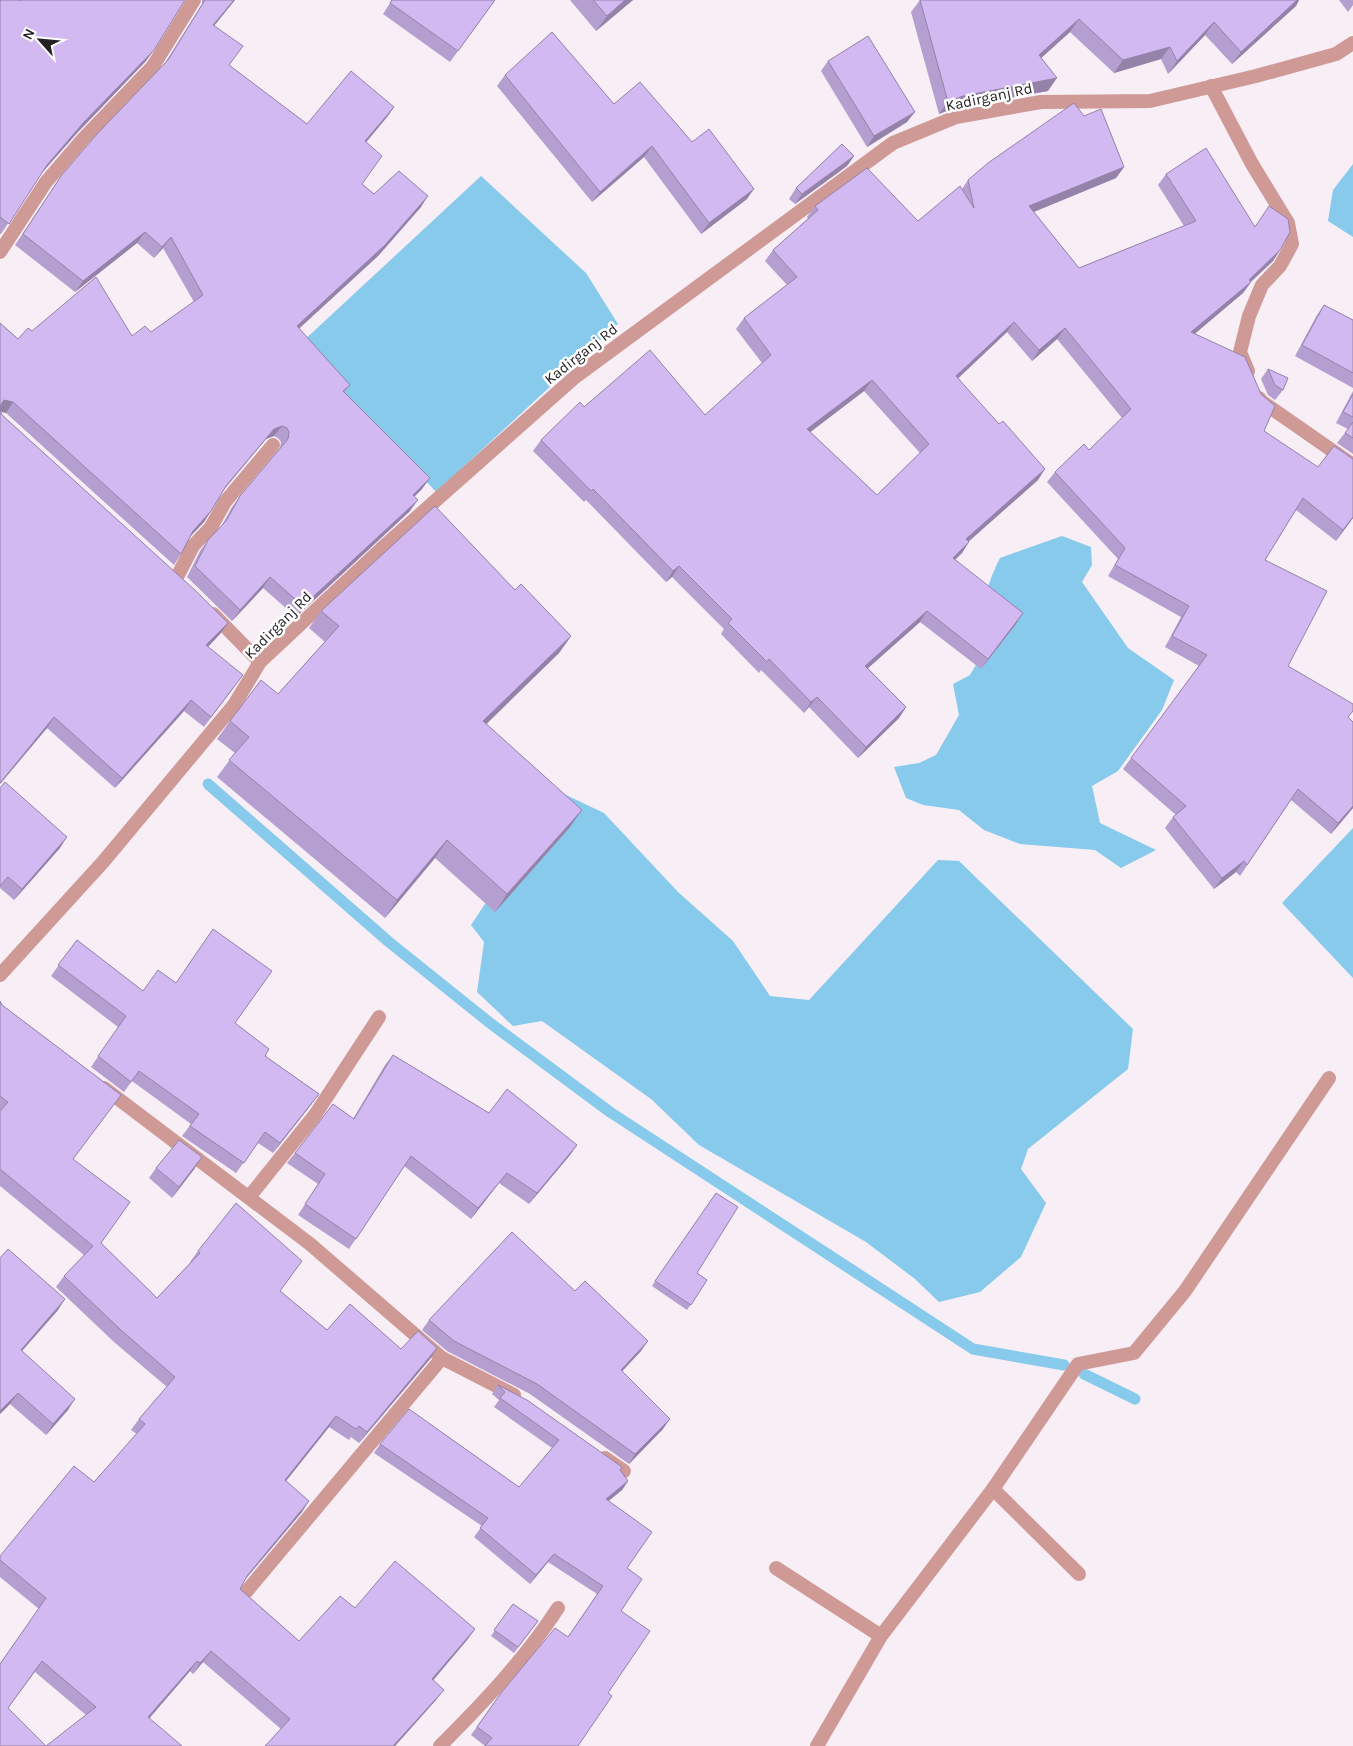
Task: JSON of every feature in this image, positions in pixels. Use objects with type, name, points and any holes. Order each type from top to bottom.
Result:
[{"type":"street","points":[[0,252],[46,182],[83,139],[153,66],[194,0]]},
{"type":"street","name":"Kadirganj Rd","points":[[0,975],[103,862],[234,705],[260,662],[381,549],[575,377],[893,143],[956,117],[1041,102],[1150,101],[1336,54],[1353,43]]},
{"type":"street","points":[[1211,86],[1252,164],[1288,223],[1292,244],[1280,266],[1262,285],[1249,316],[1240,352],[1261,402],[1353,465]]},
{"type":"street","points":[[189,590],[172,575],[193,546],[211,527],[225,502],[273,445]]},
{"type":"street","points":[[202,603],[260,662]]},
{"type":"street","points":[[248,1197],[315,1114],[379,1017]]},
{"type":"street","points":[[817,1746],[881,1636],[993,1489],[1078,1364],[1134,1352],[1184,1291],[1329,1078]]},
{"type":"street","points":[[93,1079],[310,1244],[442,1358],[525,1401]]},
{"type":"street","points":[[246,1592],[442,1358]]},
{"type":"street","points":[[590,1447],[624,1471]]},
{"type":"street","points":[[993,1489],[1079,1574]]},
{"type":"street","points":[[776,1568],[881,1636]]},
{"type":"street","points":[[440,1746],[475,1711],[536,1642],[558,1608]]},
{"type":"water","points":[[1353,164],[1353,237],[1328,221],[1333,190]]},
{"type":"water","points":[[481,176],[586,273],[618,324],[436,492],[300,344]]},
{"type":"water","points":[[1062,536],[1091,547],[1092,565],[1082,582],[1128,648],[1174,680],[1162,710],[1118,771],[1092,786],[1100,823],[1156,850],[1121,868],[1095,850],[1020,844],[984,830],[959,810],[923,805],[906,798],[894,767],[919,763],[936,755],[959,715],[953,684],[970,675],[989,643],[985,619],[987,589],[1000,558]]},
{"type":"water","points":[[545,785],[604,813],[678,892],[733,941],[770,996],[809,1000],[938,860],[959,861],[1133,1029],[1128,1069],[1028,1149],[1021,1169],[1046,1203],[1021,1257],[980,1292],[939,1302],[915,1279],[866,1242],[699,1145],[651,1099],[542,1021],[513,1026],[477,992],[484,942],[471,925],[487,901]]},
{"type":"water","points":[[1353,828],[1353,978],[1282,903]]},
{"type":"building","points":[[1,0],[185,0],[154,50],[84,122],[47,165],[9,224],[0,217]]},
{"type":"building","points":[[205,0],[234,0],[213,25],[243,46],[229,65],[307,124],[351,71],[394,107],[365,141],[382,156],[362,184],[374,194],[399,171],[428,196],[385,245],[297,326],[350,385],[343,391],[430,478],[413,495],[418,500],[303,606],[270,577],[240,610],[195,566],[208,540],[226,521],[240,496],[288,439],[289,432],[287,428],[282,426],[274,429],[226,486],[211,511],[193,531],[181,554],[13,402],[4,400],[0,406],[0,323],[18,339],[28,328],[32,331],[96,277],[132,336],[145,326],[151,332],[203,295],[171,237],[162,247],[145,232],[83,281],[23,234],[61,176],[97,134],[168,60]]},
{"type":"building","points":[[392,0],[495,0],[458,51],[390,3]]},
{"type":"building","points":[[593,0],[625,0],[607,16]]},
{"type":"building","points":[[920,0],[1297,0],[1241,52],[1214,22],[1177,61],[1170,47],[1123,60],[1079,19],[1039,55],[1057,78],[963,96],[948,102]]},
{"type":"building","points":[[552,32],[614,104],[640,82],[692,142],[709,129],[754,189],[709,223],[652,146],[600,192],[505,75]]},
{"type":"building","points":[[868,36],[915,112],[874,136],[828,61]]},
{"type":"building","points":[[1074,103],[1084,116],[1101,109],[1124,167],[1029,206],[1079,268],[1196,221],[1166,174],[1206,148],[1255,227],[1269,206],[1288,219],[1290,232],[1280,250],[1249,280],[1251,282],[1191,332],[1245,357],[1261,394],[1275,406],[1264,431],[1318,467],[1334,446],[1353,459],[1353,517],[1343,530],[1303,498],[1265,560],[1327,591],[1288,666],[1353,704],[1353,711],[1348,717],[1353,722],[1353,806],[1338,823],[1298,789],[1247,865],[1244,861],[1222,878],[1173,817],[1186,806],[1131,758],[1207,655],[1172,636],[1189,606],[1115,565],[1125,548],[1055,472],[1084,444],[1089,450],[1131,409],[1065,328],[1039,350],[1014,322],[956,376],[999,424],[1003,421],[1045,469],[966,539],[969,542],[953,558],[1023,613],[988,659],[927,611],[865,666],[906,707],[866,747],[817,697],[811,702],[769,659],[767,662],[728,623],[732,619],[679,566],[673,571],[593,489],[591,491],[541,440],[580,402],[584,407],[650,350],[705,415],[771,355],[744,318],[797,277],[773,250],[818,210],[815,206],[867,168],[918,221],[960,186],[974,208],[968,180],[988,163]],"holes":[[[872,380],[929,444],[877,495],[807,429]]]},
{"type":"building","points":[[842,144],[854,156],[802,194],[796,188]]},
{"type":"building","points":[[1324,305],[1353,320],[1353,373],[1302,345]]},
{"type":"building","points":[[1268,369],[1288,378],[1283,390],[1275,385]]},
{"type":"building","points":[[1353,394],[1353,417],[1343,412]]},
{"type":"building","points":[[0,410],[2,415],[197,592],[228,623],[206,645],[243,675],[211,717],[191,700],[122,778],[54,717],[0,783]]},
{"type":"building","points":[[1353,422],[1353,438],[1345,433]]},
{"type":"building","points":[[435,506],[515,590],[521,584],[571,636],[483,721],[582,810],[507,894],[447,840],[397,900],[229,760],[249,737],[230,721],[261,680],[278,694],[339,626],[321,611]]},
{"type":"building","points":[[5,782],[67,837],[22,889],[8,877],[0,886],[0,788]]},
{"type":"building","points":[[213,929],[272,971],[235,1023],[269,1049],[265,1056],[319,1094],[280,1143],[265,1132],[244,1163],[190,1126],[199,1114],[139,1071],[131,1082],[98,1056],[126,1016],[58,965],[77,940],[143,991],[158,970],[176,983]]},
{"type":"building","points":[[0,1001],[2,1005],[121,1095],[73,1159],[130,1202],[101,1243],[157,1298],[200,1253],[198,1251],[236,1203],[302,1261],[280,1291],[327,1330],[350,1304],[401,1349],[418,1331],[437,1348],[367,1432],[359,1426],[356,1429],[336,1416],[285,1480],[309,1501],[247,1576],[240,1589],[299,1641],[340,1596],[355,1608],[395,1561],[475,1629],[432,1679],[444,1690],[393,1746],[265,1746],[290,1719],[211,1651],[200,1663],[197,1661],[148,1717],[182,1746],[46,1746],[0,1746],[0,1664],[46,1598],[0,1560],[0,1556],[74,1466],[94,1482],[145,1424],[139,1419],[175,1377],[122,1331],[64,1276],[93,1246],[0,1169],[0,1111],[8,1102],[0,1096]],"holes":[[[42,1661],[96,1707],[46,1746],[8,1708]]]},
{"type":"building","points":[[393,1055],[489,1113],[507,1089],[577,1145],[537,1193],[507,1173],[478,1208],[411,1156],[356,1239],[305,1204],[325,1174],[295,1153],[333,1104],[354,1119]]},
{"type":"building","points":[[179,1140],[202,1157],[179,1187],[156,1168]]},
{"type":"building","points":[[716,1193],[738,1207],[697,1273],[707,1280],[691,1305],[655,1281]]},
{"type":"building","points":[[512,1232],[575,1291],[585,1281],[648,1341],[621,1370],[670,1419],[635,1454],[537,1384],[454,1341],[429,1320]]},
{"type":"building","points":[[8,1249],[65,1299],[21,1350],[75,1399],[53,1424],[18,1393],[0,1411],[0,1258]]},
{"type":"building","points":[[498,1385],[527,1400],[622,1467],[620,1470],[628,1481],[606,1499],[652,1532],[627,1568],[642,1579],[621,1611],[650,1631],[608,1693],[612,1696],[578,1746],[485,1746],[492,1738],[477,1727],[501,1693],[555,1628],[568,1637],[603,1586],[554,1554],[536,1575],[480,1528],[488,1518],[380,1444],[409,1409],[519,1487],[559,1440],[500,1398],[505,1392]]},
{"type":"building","points":[[513,1604],[538,1621],[518,1647],[494,1630]]},
{"type":"waterway","points":[[208,784],[389,942],[490,1023],[610,1112],[973,1349],[1064,1365]]},
{"type":"waterway","points":[[1084,1374],[1135,1399]]}]
